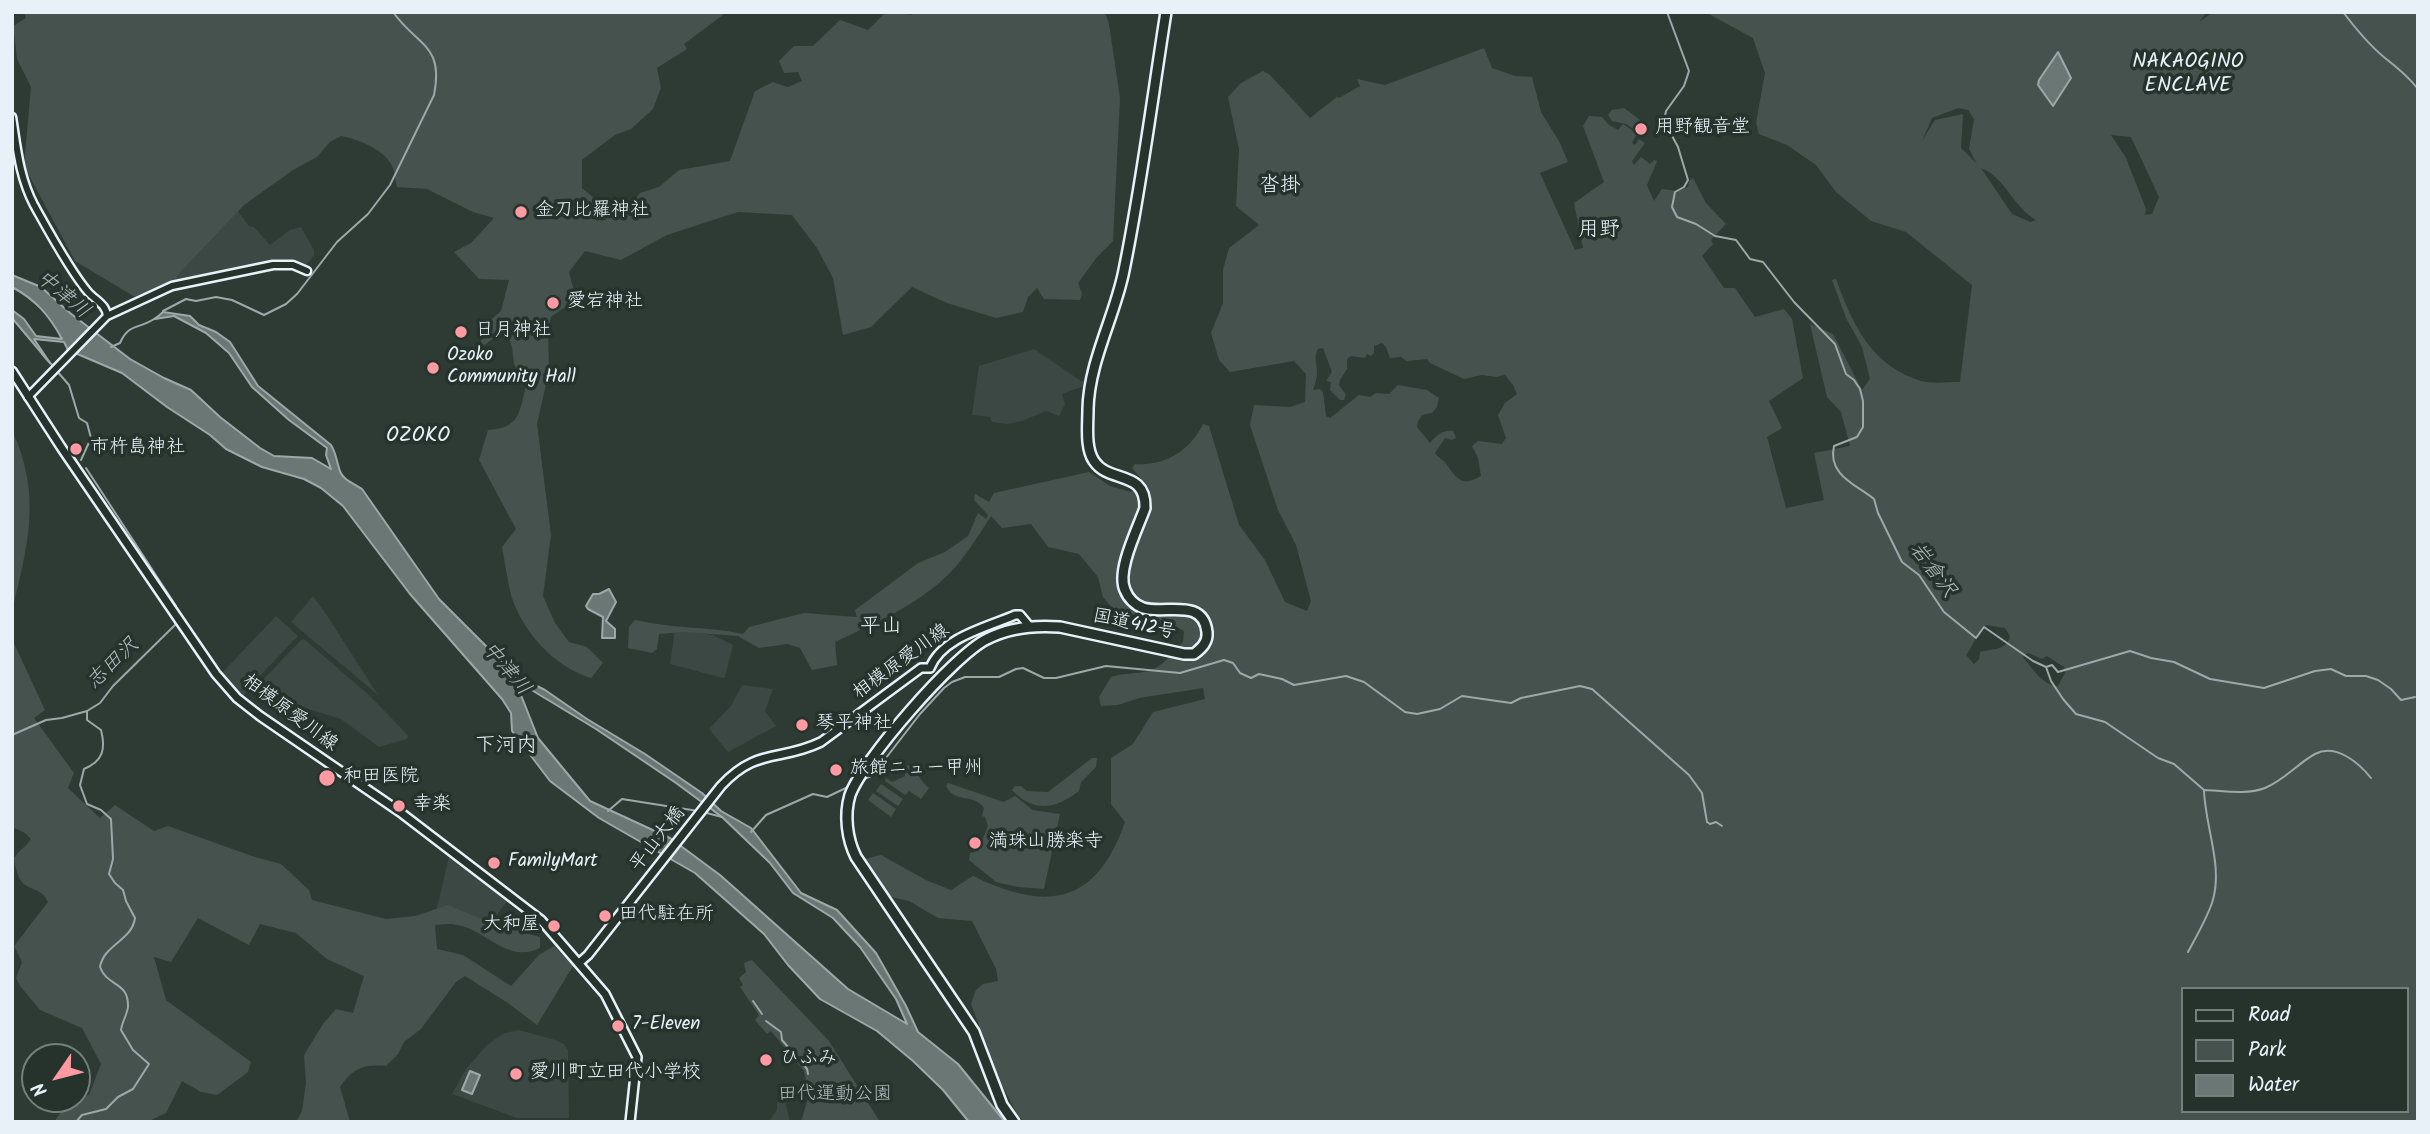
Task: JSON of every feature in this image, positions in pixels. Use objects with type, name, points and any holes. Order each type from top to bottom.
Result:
[{"type":"highway","name":"国道412号","points":[[1014,1122],[1002,1105],[974,1032],[961,1010],[856,858],[848,830],[849,798],[870,762],[940,677],[957,659],[987,639],[1030,626],[1060,627],[1189,655],[1202,648],[1207,637],[1205,624],[1193,611],[1144,609],[1133,602],[1125,592],[1122,584],[1124,568],[1145,500],[1135,483],[1098,466],[1090,452],[1088,434],[1090,386],[1122,277],[1166,12]]},
{"type":"main road","name":"相模原愛川線","points":[[12,370],[209,664],[237,698],[400,812],[519,901],[536,915],[605,994],[638,1061],[630,1122]]},
{"type":"main road","name":"相模原愛川線","points":[[721,786],[739,769],[755,760],[807,749],[821,742],[921,668],[930,667],[937,655],[957,640],[1015,615],[1020,615],[1030,626]]},
{"type":"main road","points":[[930,667],[940,677]]},
{"type":"main road","name":"平山大橋","points":[[579,963],[721,786]]},
{"type":"street","points":[[12,117],[16,155],[28,192],[84,286],[103,306],[105,319]]},
{"type":"street","points":[[31,395],[105,319],[172,286],[273,265],[293,265],[307,271]]},
{"type":"shaded area","points":[[233,205],[249,226],[254,227],[270,245],[290,230],[301,227],[314,250],[314,256],[304,267],[296,264],[161,287]]},
{"type":"shaded area","points":[[1034,349],[1081,381],[1086,380],[1084,386],[1062,394],[1065,404],[1059,416],[1046,411],[1007,424],[992,422],[990,417],[972,415],[979,366]]},
{"type":"shaded area","points":[[313,596],[328,617],[378,695],[291,622]]},
{"type":"shaded area","points":[[276,616],[298,636],[243,697],[221,674]]},
{"type":"shaded area","points":[[675,630],[713,635],[733,645],[725,677],[670,664]]},
{"type":"shaded area","points":[[304,639],[369,695],[408,736],[407,739],[379,747],[341,719],[256,693],[255,688]]},
{"type":"shaded area","points":[[742,685],[773,689],[765,711],[776,726],[728,752],[709,729],[731,706]]},
{"type":"shaded area","points":[[450,853],[509,899],[487,927],[436,912]]},
{"type":"shaded area","name":"愛川町立田代小学校","points":[[519,1030],[555,1040],[564,1044],[568,1050],[569,1118],[517,1118],[452,1094],[466,1069],[487,1045],[504,1033]]},
{"type":"shaded area","points":[[785,1101],[790,1122],[768,1122],[777,1110],[777,1103]]},
{"type":"green space","points":[[24,12],[727,12],[684,44],[687,49],[657,68],[661,88],[653,109],[631,129],[615,135],[582,160],[582,188],[619,219],[640,193],[659,187],[679,170],[730,161],[755,91],[773,82],[788,87],[802,81],[798,72],[784,73],[779,61],[794,46],[813,46],[840,20],[868,30],[886,12],[906,12],[910,15],[917,12],[1105,12],[1120,98],[1113,241],[1078,283],[1082,294],[1080,300],[1044,299],[1037,288],[1028,297],[1023,312],[996,318],[947,303],[912,287],[871,327],[843,335],[833,278],[817,248],[792,215],[738,212],[667,235],[621,260],[585,251],[569,272],[576,299],[551,317],[548,330],[549,371],[537,424],[551,535],[543,596],[555,623],[569,642],[587,647],[603,663],[591,678],[577,673],[552,656],[523,622],[511,595],[502,547],[516,529],[479,460],[488,430],[499,429],[512,422],[522,404],[526,386],[514,364],[506,329],[479,349],[485,325],[501,311],[509,280],[479,279],[454,252],[471,243],[494,218],[473,212],[427,189],[397,187],[392,166],[382,153],[361,142],[341,136],[330,142],[317,157],[293,170],[244,205],[182,270],[170,287],[143,297],[135,297],[75,261],[24,166],[31,87],[17,59],[13,26],[26,18]]},
{"type":"green space","points":[[1705,12],[2207,12],[2199,22],[2213,12],[2418,12],[2418,1122],[1024,1122],[1002,1085],[971,1004],[976,990],[983,984],[998,981],[996,969],[972,921],[938,918],[909,901],[887,896],[861,860],[881,855],[926,880],[951,890],[973,876],[1024,894],[1046,897],[1066,894],[1084,885],[1099,871],[1113,850],[1125,822],[1111,804],[1111,758],[1133,744],[1153,712],[1205,699],[1203,688],[1139,698],[1118,705],[1101,706],[1099,697],[1111,677],[1150,671],[1161,665],[1183,642],[1184,631],[1171,624],[1143,625],[1122,620],[1103,597],[1098,577],[1079,554],[1048,547],[1031,524],[1002,528],[991,516],[972,546],[938,584],[896,612],[835,642],[837,665],[812,670],[800,648],[787,644],[759,648],[738,636],[683,632],[659,634],[657,649],[652,653],[628,648],[629,627],[635,620],[743,634],[749,627],[804,613],[857,617],[855,610],[918,563],[945,552],[968,536],[978,513],[986,519],[988,515],[974,500],[975,494],[989,502],[994,493],[1089,472],[1110,486],[1131,492],[1143,481],[1132,468],[1135,464],[1156,462],[1175,455],[1191,442],[1203,424],[1209,426],[1239,525],[1265,560],[1285,602],[1307,611],[1311,601],[1296,545],[1278,510],[1250,425],[1254,405],[1290,407],[1305,402],[1306,374],[1294,361],[1230,372],[1219,360],[1211,333],[1223,303],[1223,270],[1229,248],[1259,225],[1236,206],[1239,149],[1228,97],[1241,83],[1263,71],[1270,75],[1310,118],[1337,97],[1360,86],[1357,79],[1385,85],[1484,48],[1492,68],[1515,76],[1532,77],[1541,112],[1568,162],[1540,173],[1575,250],[1583,248],[1574,203],[1604,182],[1583,126],[1589,116],[1602,117],[1618,130],[1623,124],[1637,134],[1632,143],[1635,145],[1639,139],[1645,143],[1632,161],[1634,165],[1641,157],[1650,164],[1654,160],[1657,161],[1647,185],[1654,201],[1662,189],[1677,191],[1688,187],[1693,178],[1706,203],[1726,224],[1711,240],[1713,244],[1702,256],[1724,288],[1735,288],[1755,317],[1784,309],[1792,319],[1803,378],[1769,401],[1782,428],[1767,437],[1786,508],[1824,500],[1814,453],[1850,446],[1841,412],[1827,397],[1810,324],[1833,334],[1862,390],[1870,379],[1862,347],[1846,318],[1832,280],[1836,279],[1857,327],[1876,354],[1904,374],[1935,383],[1960,382],[1972,285],[1906,232],[1871,221],[1836,192],[1816,165],[1787,145],[1759,134],[1756,123],[1765,73],[1753,38]],"holes":[[[1958,108],[1968,110],[1974,119],[1969,149],[1977,164],[1961,148],[1963,114],[1935,120],[1922,141],[1932,118]],[[2111,135],[2131,137],[2159,197],[2152,214],[2145,215],[2146,209],[2126,158]],[[1981,168],[1997,179],[2021,208],[2036,220],[2031,222],[2012,214]],[[1382,343],[1390,358],[1401,357],[1407,361],[1427,359],[1464,379],[1482,375],[1505,375],[1517,394],[1505,403],[1498,415],[1506,438],[1502,444],[1478,441],[1472,446],[1478,458],[1481,476],[1469,481],[1461,480],[1435,453],[1445,438],[1456,438],[1453,431],[1443,432],[1430,443],[1417,427],[1422,415],[1432,413],[1437,407],[1439,398],[1427,390],[1398,385],[1389,394],[1376,393],[1370,397],[1359,395],[1330,418],[1326,416],[1323,392],[1320,389],[1313,390],[1317,376],[1315,358],[1318,349],[1323,348],[1332,372],[1326,381],[1331,382],[1330,390],[1340,400],[1344,400],[1346,395],[1339,385],[1347,369],[1347,359],[1351,356],[1371,356],[1374,346]],[[1986,625],[2005,628],[2010,636],[2003,647],[1980,652],[1979,659],[1974,664],[1966,655]],[[2028,653],[2042,659],[2047,656],[2064,667],[2065,673],[2058,686],[2043,680],[2023,657]]]},
{"type":"green space","points":[[1624,108],[1640,120],[1632,128],[1612,121],[1608,115],[1612,110]]},
{"type":"green space","points":[[12,430],[27,476],[29,520],[23,564],[12,611]]},
{"type":"green space","points":[[12,639],[45,710],[34,718],[74,773],[68,788],[100,818],[115,805],[154,831],[168,826],[281,864],[309,890],[312,900],[386,919],[415,916],[448,905],[496,925],[540,937],[540,948],[517,952],[468,928],[451,924],[435,925],[437,949],[463,955],[511,986],[539,955],[554,946],[573,966],[537,1025],[465,976],[456,982],[421,1029],[404,1042],[398,1054],[386,1066],[371,1066],[354,1071],[340,1087],[350,1122],[296,1122],[302,1111],[306,1083],[304,1055],[323,1024],[336,1009],[353,1013],[364,976],[327,959],[296,933],[260,924],[249,945],[198,918],[171,962],[154,957],[166,1000],[251,1062],[248,1072],[217,1095],[201,1092],[182,1081],[166,1113],[147,1122],[54,1122],[60,1113],[91,1113],[91,1090],[101,1064],[82,1028],[40,1010],[16,978],[22,962],[14,946],[48,902],[44,895],[24,884],[16,871],[14,858],[31,839],[12,827]]},
{"type":"green space","points":[[1092,758],[1097,758],[1096,767],[1081,782],[1079,791],[1062,802],[1036,805],[1012,790],[1015,786],[1021,786],[1027,791],[1048,792]]},
{"type":"green space","points":[[909,765],[929,788],[921,799],[909,791],[905,795],[885,781],[886,778],[892,782],[905,776],[905,767]]},
{"type":"green space","points":[[948,783],[1004,802],[1015,796],[1033,810],[1060,814],[1044,889],[996,882],[969,860],[970,853],[978,851],[988,826],[982,816],[984,808],[975,800],[950,792],[946,786]]},
{"type":"green space","points":[[881,784],[903,799],[898,806],[876,791]]},
{"type":"green space","points":[[873,793],[896,809],[891,817],[868,800]]},
{"type":"green space","name":"田代運動公園","points":[[752,960],[829,1041],[880,1122],[801,1122],[809,1095],[804,1071],[771,1031],[767,1034],[755,1020],[759,1015],[740,987],[743,985],[739,978],[746,972],[744,963]]},
{"type":"water","points":[[2058,52],[2071,78],[2053,106],[2038,85]]},
{"type":"water","name":"中津川","points":[[12,275],[41,287],[130,359],[191,390],[220,417],[274,456],[312,458],[331,469],[326,455],[327,448],[289,420],[252,387],[229,353],[206,333],[174,316],[155,319],[163,312],[190,316],[199,325],[230,342],[258,386],[331,445],[342,475],[362,489],[439,599],[509,672],[545,690],[645,754],[702,793],[721,811],[751,828],[801,893],[837,910],[876,953],[918,1032],[958,1064],[1005,1122],[969,1122],[943,1090],[877,1031],[820,999],[764,934],[695,873],[599,818],[550,781],[512,731],[511,713],[502,699],[410,594],[343,506],[321,488],[304,479],[262,467],[226,449],[122,373],[68,350],[64,342],[34,339],[50,363],[12,318],[12,310],[24,319],[36,336],[62,339],[41,309],[12,287]],"holes":[[[515,680],[596,729],[722,817],[770,863],[793,893],[833,918],[860,947],[896,999],[907,1024],[848,989],[720,875],[670,838],[590,801],[538,738]]]},
{"type":"water","points":[[609,589],[616,602],[606,621],[615,629],[615,638],[602,638],[603,617],[586,606],[593,594]]},
{"type":"water","points":[[470,1071],[480,1075],[472,1094],[462,1090]]},
{"type":"waterway","points":[[163,311],[186,299],[196,301],[216,297],[232,300],[264,315],[286,304],[297,294],[337,242],[368,214],[390,185],[434,95],[436,78],[432,56],[393,12]]},
{"type":"waterway","name":"岩倉沢","points":[[1667,12],[1689,71],[1684,86],[1666,111],[1664,121],[1678,147],[1688,180],[1684,187],[1675,192],[1672,207],[1677,217],[1696,224],[1715,236],[1736,240],[1750,259],[1763,262],[1794,302],[1835,344],[1846,374],[1860,389],[1863,401],[1863,427],[1857,437],[1834,446],[1835,465],[1845,478],[1874,499],[1902,562],[1919,575],[1944,612],[1976,638],[1984,627],[2033,661],[2046,667],[2052,665],[2058,672],[2130,651],[2174,662],[2210,679],[2264,688],[2315,671],[2331,669],[2346,676],[2366,676],[2378,680],[2401,700],[2415,697]]},
{"type":"waterway","points":[[2343,12],[2368,42],[2403,72],[2418,89]]},
{"type":"waterway","points":[[111,347],[120,343],[131,329],[157,317]]},
{"type":"waterway","name":"志田沢","points":[[42,354],[53,366]]},
{"type":"waterway","name":"志田沢","points":[[56,370],[69,385],[79,418],[87,423],[91,438],[81,460]]},
{"type":"waterway","name":"志田沢","points":[[86,468],[176,606]]},
{"type":"waterway","name":"志田沢","points":[[12,735],[46,720],[87,711],[100,703],[113,686],[176,624]]},
{"type":"waterway","points":[[861,780],[872,776],[920,714],[944,688],[965,677],[999,677],[1023,668],[1044,678],[1056,678],[1106,666],[1180,673],[1224,660],[1233,663],[1240,673],[1251,678],[1259,674],[1282,679],[1294,685],[1346,676],[1364,682],[1405,712],[1417,714],[1440,709],[1462,696],[1511,703],[1521,698],[1580,686],[1592,689],[1689,775],[1702,793],[1707,822],[1716,822],[1722,826]]},
{"type":"waterway","points":[[2046,667],[2051,681],[2076,714],[2105,722],[2158,758],[2174,764],[2204,790],[2215,861],[2215,889],[2207,916],[2188,952]]},
{"type":"waterway","name":"志田沢","points":[[76,1122],[82,1115],[106,1109],[118,1097],[133,1089],[149,1064],[133,1050],[121,1030],[128,1007],[125,993],[107,978],[100,967],[107,953],[129,932],[135,918],[123,890],[109,874],[113,859],[111,819],[101,810],[87,804],[80,785],[84,769],[99,758],[103,749],[101,730],[87,720],[87,711]]},
{"type":"waterway","points":[[2205,790],[2243,792],[2265,788],[2323,751],[2346,756],[2371,778]]},
{"type":"waterway","points":[[751,832],[766,815],[813,794],[827,797],[850,786]]},
{"type":"waterway","points":[[608,811],[622,799],[698,811]]},
{"type":"waterway","points":[[703,812],[722,817]]},
{"type":"waterway","points":[[753,1001],[762,1014]]},
{"type":"waterway","points":[[766,1021],[781,1032],[782,1040],[807,1069],[808,1074]]},
{"type":"place","name":"用野観音堂","points":[[1641,129]]},
{"type":"place","name":"金刀比羅神社","points":[[521,212]]},
{"type":"place","name":"愛宕神社","points":[[553,303]]},
{"type":"place","name":"日月神社","points":[[461,332]]},
{"type":"place","name":"Ozoko Community Hall","points":[[433,368]]},
{"type":"place","name":"市杵島神社","points":[[76,449]]},
{"type":"place","name":"琴平神社","points":[[802,725]]},
{"type":"place","name":"旅館ニュー甲州","points":[[836,770]]},
{"type":"place","name":"和田医院","points":[[327,778]]},
{"type":"place","name":"幸楽","points":[[399,806]]},
{"type":"place","name":"満珠山勝楽寺","points":[[975,843]]},
{"type":"place","name":"FamilyMart","points":[[494,863]]},
{"type":"place","name":"田代駐在所","points":[[605,916]]},
{"type":"place","name":"大和屋","points":[[554,926]]},
{"type":"place","name":"7-Eleven","points":[[618,1026]]},
{"type":"place","name":"ひふみ","points":[[766,1060]]},
{"type":"place","name":"愛川町立田代小学校","points":[[516,1074]]},
{"type":"district","name":"NAKAOGINO ENCLAVE","points":[[2188,75]]},
{"type":"district","name":"沓掛","points":[[1280,187]]},
{"type":"district","name":"用野","points":[[1599,231]]},
{"type":"district","name":"OZOKO","points":[[418,437]]},
{"type":"district","name":"平山","points":[[881,628]]},
{"type":"district","name":"下河内","points":[[506,747]]}]
